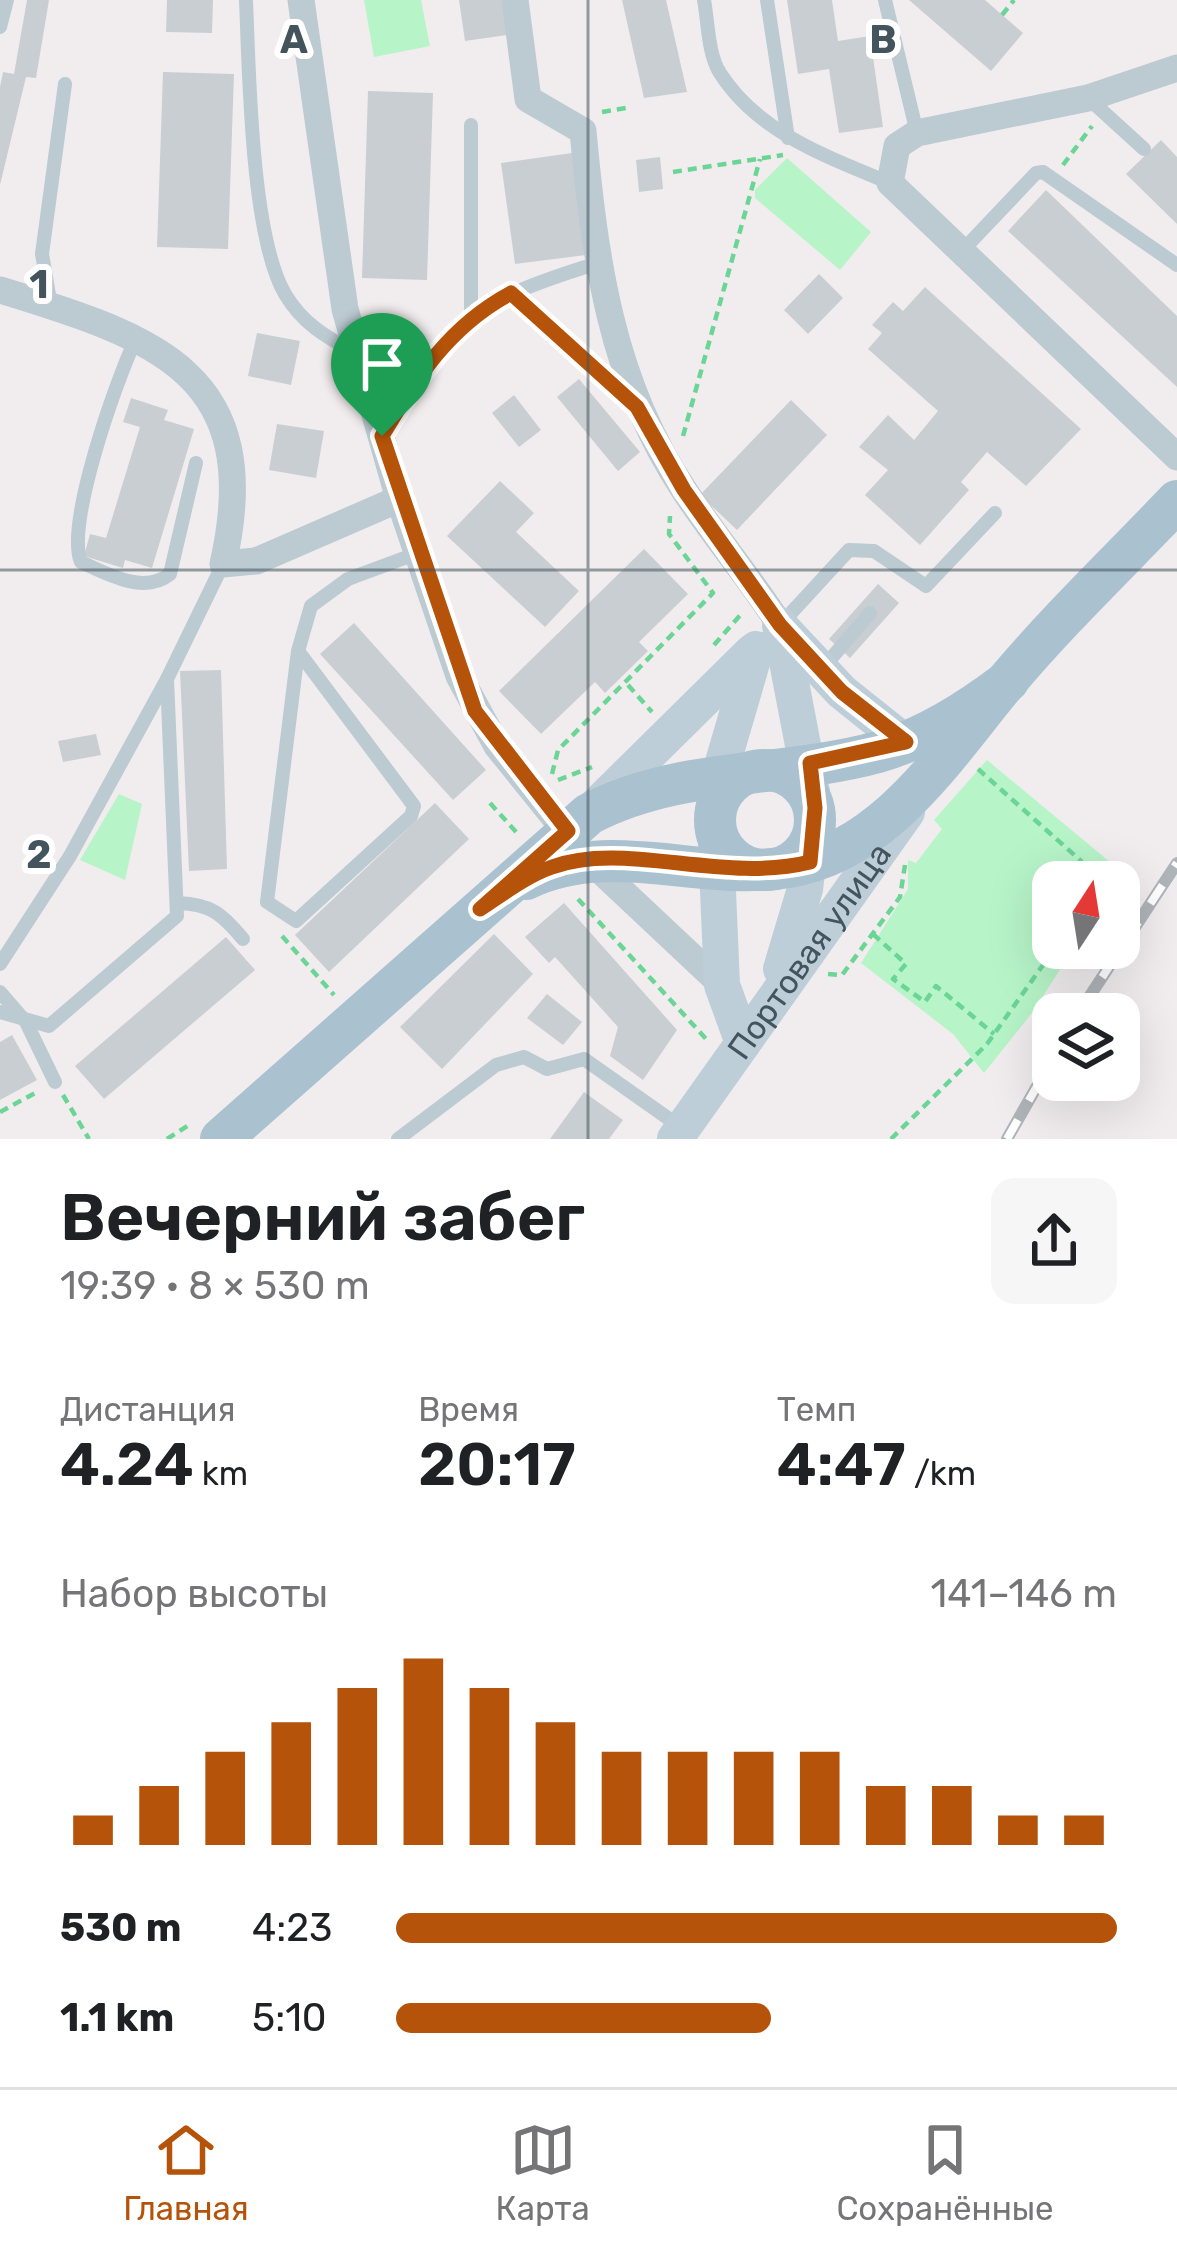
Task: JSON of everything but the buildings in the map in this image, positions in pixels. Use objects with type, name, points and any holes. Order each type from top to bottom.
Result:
[{"type":"main road","points":[[221,1139],[480,909],[638,794],[906,742],[973,707],[1007,681],[1177,501]]},
{"type":"main road","points":[[582,835],[718,871],[765,869],[781,867],[806,849],[815,820],[806,790],[794,779],[765,770],[735,779],[717,805],[717,836],[736,860],[765,869],[810,862],[868,830],[961,764],[1007,681]]},
{"type":"street","points":[[301,0],[334,253],[358,354],[399,499],[475,711],[722,985]]},
{"type":"street","points":[[515,0],[528,99],[583,131],[595,264],[637,407],[768,637],[810,763],[815,820],[810,862],[772,1001]]},
{"type":"street","points":[[1177,68],[1095,105],[917,133],[897,146],[890,183],[1177,457]]},
{"type":"street","points":[[0,290],[51,306],[192,373],[220,412],[234,476],[223,564],[256,561],[399,499]]},
{"type":"street","points":[[768,637],[822,670],[906,742]]},
{"type":"street","points":[[743,1043],[722,985],[715,820],[718,776],[768,637]]},
{"type":"street","points":[[582,835],[768,637]]},
{"type":"street","name":"Портовая улица","points":[[679,1133],[772,1001],[961,764]]},
{"type":"lane","points":[[0,27],[7,0]]},
{"type":"lane","points":[[246,0],[250,103],[268,251],[286,296],[305,320],[358,354]]},
{"type":"lane","points":[[704,0],[717,70],[788,138],[890,183]]},
{"type":"lane","points":[[767,0],[788,138]]},
{"type":"lane","points":[[885,0],[917,133]]},
{"type":"lane","points":[[51,306],[42,254],[65,84]]},
{"type":"lane","points":[[1095,105],[1144,149]]},
{"type":"lane","points":[[471,314],[472,125]]},
{"type":"lane","points":[[962,251],[1036,173],[1053,176],[1177,265]]},
{"type":"lane","points":[[382,436],[440,345],[471,314],[511,293],[595,264]]},
{"type":"lane","points":[[511,293],[637,407]]},
{"type":"lane","points":[[134,343],[80,515],[76,546],[81,562],[143,584],[159,583],[170,574],[196,463]]},
{"type":"lane","points":[[768,637],[849,550],[874,551],[926,586],[995,513]]},
{"type":"lane","points":[[298,651],[413,797],[415,806],[411,816],[296,922],[267,902],[298,651],[311,606],[347,579],[418,553]]},
{"type":"lane","points":[[0,964],[70,856],[223,564]]},
{"type":"lane","points":[[822,670],[871,613]]},
{"type":"lane","points":[[0,1012],[49,1026],[177,916],[166,680]]},
{"type":"lane","points":[[178,903],[219,911],[243,939]]},
{"type":"lane","points":[[0,992],[26,1022],[55,1082]]},
{"type":"lane","points":[[398,1139],[496,1065],[524,1057],[547,1069],[584,1059],[679,1133]]},
{"type":"path","points":[[1002,15],[1014,0]]},
{"type":"path","points":[[1053,176],[1095,105]]},
{"type":"path","points":[[674,172],[812,150]]},
{"type":"path","points":[[595,766],[550,781],[559,750],[712,593],[669,534],[668,521],[760,159]]},
{"type":"path","points":[[711,648],[746,607]]},
{"type":"path","points":[[626,683],[652,712],[638,725]]},
{"type":"path","points":[[961,764],[1081,861]]},
{"type":"path","points":[[271,923],[338,999]]},
{"type":"path","points":[[873,934],[906,964],[893,979],[925,1002],[936,986],[994,1034]]},
{"type":"path","points":[[891,1139],[994,1034],[1040,969]]},
{"type":"path","points":[[0,1112],[55,1082],[89,1139]]},
{"type":"green space","points":[[364,0],[421,0],[430,46],[374,57]]},
{"type":"green space","points":[[787,158],[871,232],[840,270],[755,198],[755,190]]},
{"type":"green space","points":[[987,760],[1109,861],[1032,861],[1032,969],[1060,969],[1045,993],[1032,993],[1032,1013],[984,1073],[953,1034],[861,963],[908,889],[908,860],[916,863],[942,829],[934,820]]},
{"type":"green space","points":[[119,794],[142,804],[125,880],[80,860]]},
{"type":"railway","points":[[1092,993],[1177,863]]},
{"type":"railway","points":[[1007,1139],[1032,1095]]},
{"type":"route","points":[[511,293],[637,407],[684,490],[745,569],[780,625],[842,692],[906,742],[879,752],[810,763],[815,808],[810,862],[742,872],[589,860],[554,865],[480,909],[568,831],[497,746],[475,711],[399,499],[382,436],[440,345],[471,314],[511,293]]}]
